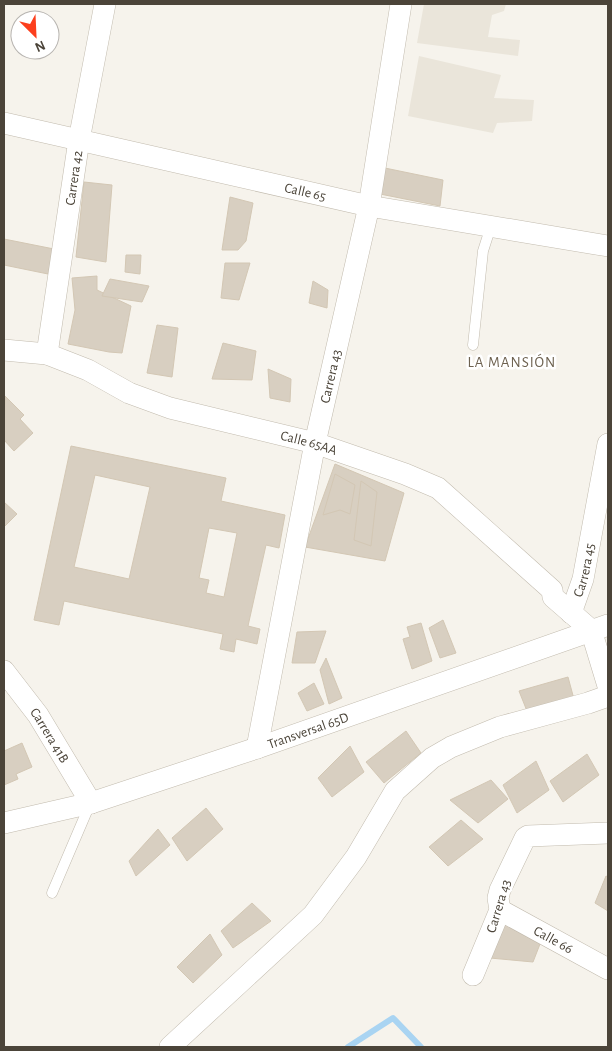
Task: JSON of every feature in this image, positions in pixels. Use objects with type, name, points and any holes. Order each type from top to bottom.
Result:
[{"type":"street","name":"Carrera 42","points":[[47,354],[79,140],[105,4]]},
{"type":"street","name":"Carrera 43","points":[[257,748],[316,443],[369,206],[401,4]]},
{"type":"street","name":"Calle 65","points":[[4,123],[369,206],[608,246]]},
{"type":"street","name":"Calle 65AA","points":[[4,350],[47,354],[88,370],[129,393],[170,408],[316,443],[405,474],[438,488],[552,590],[553,597],[572,613]]},
{"type":"street","name":"Carrera 45","points":[[599,628],[572,613],[584,579],[608,444]]},
{"type":"street","name":"Transversal 65D","points":[[4,823],[91,803],[257,748],[599,628]]},
{"type":"street","points":[[599,628],[608,686]]},
{"type":"street","name":"Carrera 41B","points":[[4,671],[38,715],[91,803]]},
{"type":"street","points":[[170,1047],[313,915],[356,857],[395,791],[432,758],[451,747],[500,727],[608,696]]},
{"type":"street","name":"Carrera 43","points":[[474,975],[500,910],[498,898],[500,890],[525,838],[528,836],[608,833]]},
{"type":"street","name":"Calle 66","points":[[500,910],[608,969]]},
{"type":"lane","points":[[473,345],[483,251],[491,226]]},
{"type":"lane","points":[[52,893],[91,803]]},
{"type":"shaded area","points":[[424,4],[506,4],[504,11],[492,15],[488,37],[520,40],[518,56],[417,43]]},
{"type":"shaded area","points":[[419,56],[501,75],[494,98],[534,100],[532,121],[497,123],[493,133],[408,116]]},
{"type":"building","points":[[380,167],[443,180],[440,206],[375,193]]},
{"type":"building","points":[[84,182],[112,185],[106,262],[76,257]]},
{"type":"building","points":[[230,197],[253,203],[246,241],[238,250],[222,250]]},
{"type":"building","points":[[4,239],[54,249],[48,274],[4,265]]},
{"type":"building","points":[[126,255],[141,255],[140,274],[125,272]]},
{"type":"building","points":[[225,263],[250,263],[239,300],[221,298]]},
{"type":"building","points":[[97,276],[97,290],[131,306],[122,353],[68,344],[75,310],[72,278]]},
{"type":"building","points":[[110,279],[149,286],[142,302],[102,296]]},
{"type":"building","points":[[313,281],[328,290],[327,308],[309,303]]},
{"type":"building","points":[[157,325],[178,328],[172,377],[147,373]]},
{"type":"building","points":[[223,343],[256,351],[252,380],[212,379]]},
{"type":"building","points":[[268,369],[291,379],[290,402],[270,398]]},
{"type":"building","points":[[5,396],[24,415],[20,419],[33,433],[14,451],[4,440]]},
{"type":"building","points":[[71,446],[226,478],[221,501],[285,515],[279,548],[266,545],[248,626],[260,629],[257,644],[236,639],[234,652],[220,649],[223,634],[64,601],[59,625],[34,620]],"holes":[[[95,475],[150,487],[129,579],[74,567]],[[209,528],[237,533],[224,597],[206,593],[209,580],[199,578]]]},
{"type":"building","points":[[335,464],[404,493],[385,561],[305,547]]},
{"type":"building","points":[[335,474],[355,485],[350,514],[340,510],[323,515]]},
{"type":"building","points":[[361,481],[377,492],[371,546],[354,540]]},
{"type":"building","points":[[4,502],[17,514],[4,527]]},
{"type":"building","points":[[443,620],[456,653],[440,658],[429,628]]},
{"type":"building","points":[[421,623],[432,661],[412,669],[403,639],[410,637],[407,627]]},
{"type":"building","points":[[326,631],[315,663],[292,663],[297,632]]},
{"type":"building","points":[[326,658],[342,698],[329,704],[320,670]]},
{"type":"building","points":[[568,677],[575,703],[529,716],[519,691]]},
{"type":"building","points":[[314,683],[324,704],[307,711],[298,693]]},
{"type":"building","points":[[406,731],[421,753],[384,783],[366,762]]},
{"type":"building","points":[[22,743],[32,767],[16,774],[18,779],[4,785],[4,751]]},
{"type":"building","points":[[350,746],[364,772],[332,797],[318,778]]},
{"type":"building","points":[[587,754],[599,775],[563,802],[550,781]]},
{"type":"building","points":[[536,761],[549,790],[517,813],[503,785]]},
{"type":"building","points":[[491,780],[508,799],[478,823],[450,800]]},
{"type":"building","points":[[206,808],[223,829],[187,861],[172,838]]},
{"type":"building","points":[[461,820],[483,839],[448,866],[429,847]]},
{"type":"building","points":[[158,829],[170,845],[136,876],[129,861]]},
{"type":"building","points":[[606,876],[608,877],[608,911],[595,903]]},
{"type":"building","points":[[252,903],[271,921],[233,948],[221,931]]},
{"type":"building","points":[[504,924],[540,944],[533,962],[490,958]]},
{"type":"building","points":[[210,934],[222,955],[193,983],[177,967]]},
{"type":"waterway","points":[[348,1047],[393,1018],[421,1047]]},
{"type":"district","name":"LA MANSIÓN","points":[[512,362]]}]
